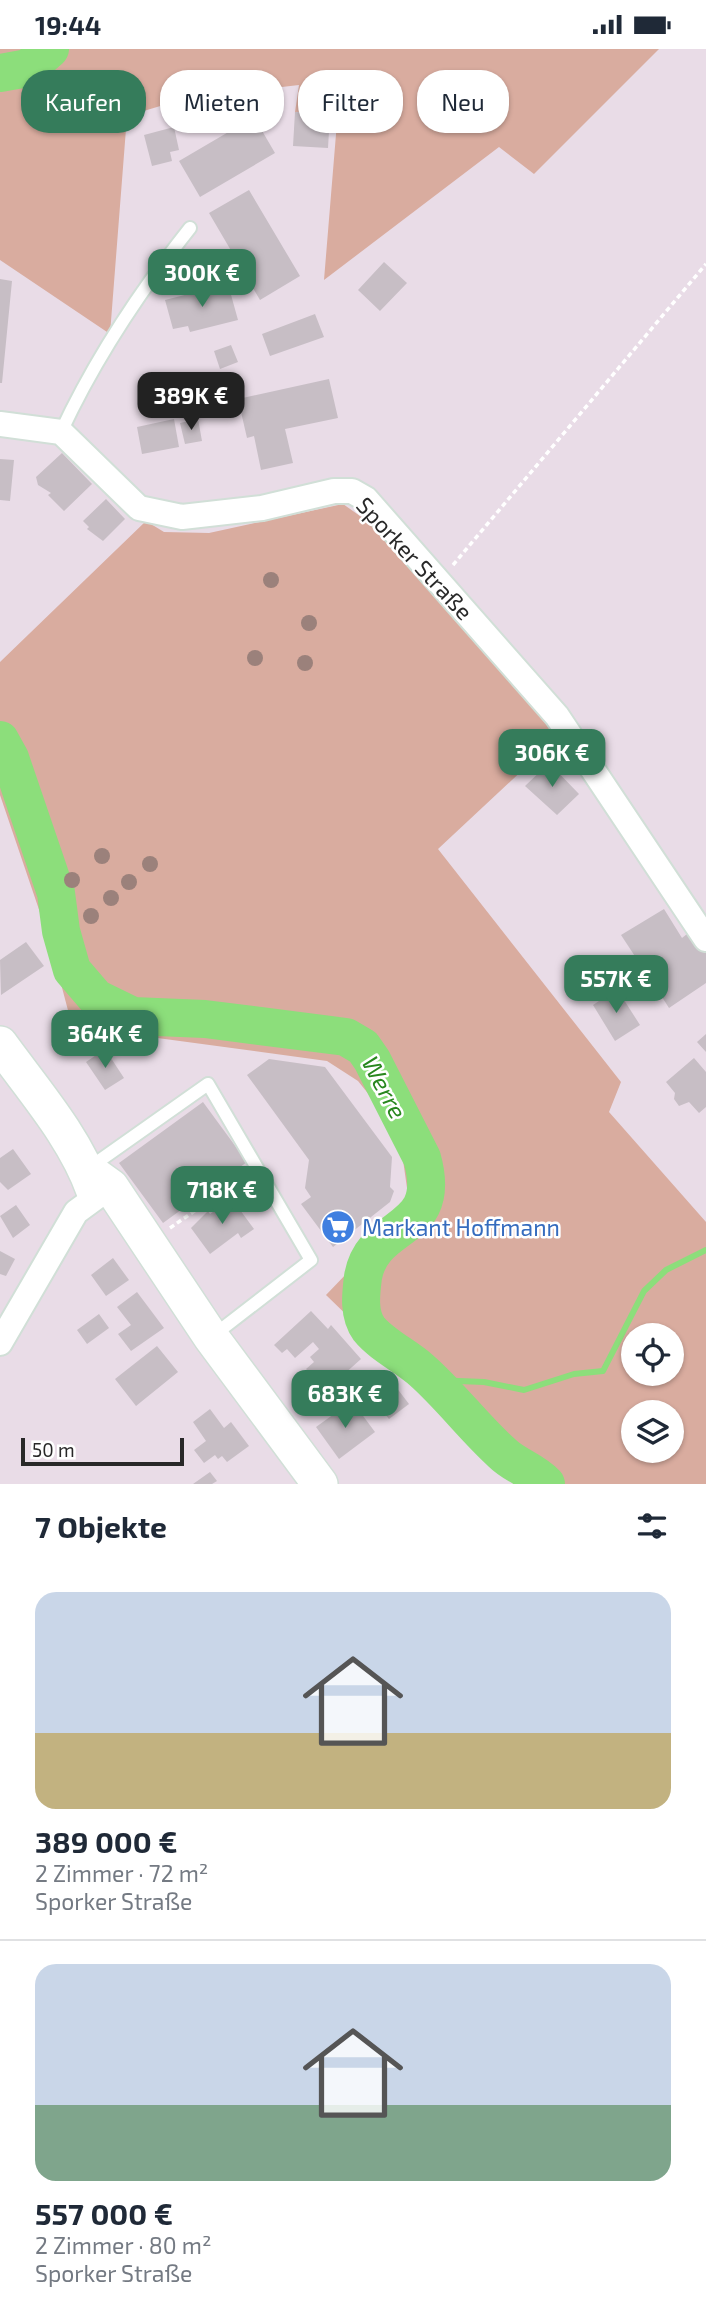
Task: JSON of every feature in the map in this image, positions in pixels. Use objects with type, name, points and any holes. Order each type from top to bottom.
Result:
[{"type":"main road","points":[[1,1050],[97,1185],[155,1242],[211,1337],[283,1427],[320,1484]]},
{"type":"street","points":[[0,424],[61,432]]},
{"type":"street","name":"Sporker Straße","points":[[61,432],[139,508],[182,517],[262,508],[334,491],[352,491],[366,499],[557,716],[706,939]]},
{"type":"street","points":[[0,1343],[76,1212],[97,1185]]},
{"type":"lane","points":[[61,432],[83,388],[136,302],[190,228]]},
{"type":"lane","points":[[97,1185],[208,1084],[311,1260],[211,1337]]},
{"type":"path","points":[[439,583],[706,264]]},
{"type":"path","points":[[155,1242],[229,1187]]},
{"type":"shaded area","points":[[0,49],[659,49],[534,174],[499,147],[324,280],[336,133],[403,133],[403,70],[298,70],[298,85],[284,87],[284,70],[160,70],[160,106],[146,110],[146,70],[21,70],[21,133],[126,133],[110,334],[0,260]]},
{"type":"shaded area","points":[[343,504],[377,528],[558,737],[438,849],[621,1082],[609,1112],[706,1222],[706,1484],[514,1484],[426,1392],[446,1375],[423,1389],[326,1295],[372,1247],[408,1195],[399,1132],[358,1081],[327,1061],[150,1037],[105,1024],[70,1018],[50,942],[0,795],[0,662],[146,521],[164,532],[209,533]]},
{"type":"building","points":[[295,112],[298,112],[298,133],[329,133],[328,148],[293,146]]},
{"type":"building","points":[[160,131],[160,133],[175,133],[179,150],[170,152],[172,161],[152,166],[144,135]]},
{"type":"building","points":[[227,133],[263,133],[275,153],[200,197],[179,161]]},
{"type":"building","points":[[249,190],[300,276],[260,300],[209,213]]},
{"type":"building","points":[[384,262],[407,283],[380,311],[358,290]]},
{"type":"building","points":[[0,279],[12,281],[2,383],[0,383]]},
{"type":"building","points":[[228,284],[238,320],[190,332],[188,326],[173,329],[165,300]]},
{"type":"building","points":[[315,314],[324,337],[270,356],[262,334]]},
{"type":"building","points":[[231,345],[238,362],[220,369],[214,351]]},
{"type":"building","points":[[329,379],[338,418],[285,429],[293,463],[261,470],[254,436],[247,438],[238,399]]},
{"type":"building","points":[[174,419],[179,447],[142,454],[137,427]]},
{"type":"building","points":[[198,419],[202,441],[185,444],[180,423]]},
{"type":"building","points":[[62,453],[92,484],[64,511],[48,495],[51,493],[38,485],[36,477]]},
{"type":"building","points":[[0,459],[14,460],[10,501],[0,500]]},
{"type":"building","points":[[106,499],[125,519],[103,541],[87,529],[89,527],[83,521]]},
{"type":"building","points":[[549,763],[579,794],[557,815],[525,786]]},
{"type":"building","points":[[664,909],[682,938],[692,930],[706,951],[706,983],[669,1008],[648,975],[644,977],[639,969],[642,967],[621,935]]},
{"type":"building","points":[[26,942],[44,966],[1,995],[0,960]]},
{"type":"building","points":[[617,989],[640,1025],[615,1041],[593,1005]]},
{"type":"building","points":[[706,1034],[706,1052],[697,1042]]},
{"type":"building","points":[[105,1049],[124,1078],[105,1090],[86,1062]]},
{"type":"building","points":[[694,1058],[706,1072],[706,1107],[699,1113],[689,1102],[679,1106],[674,1099],[675,1093],[666,1082]]},
{"type":"building","points":[[269,1059],[325,1067],[392,1157],[390,1187],[394,1191],[390,1202],[333,1247],[301,1204],[311,1197],[305,1188],[309,1160],[247,1075]]},
{"type":"building","points":[[203,1102],[247,1162],[163,1223],[119,1163]]},
{"type":"building","points":[[13,1149],[31,1174],[8,1190],[0,1182],[0,1158]]},
{"type":"building","points":[[232,1199],[254,1229],[241,1238],[238,1233],[210,1254],[191,1228],[208,1211],[210,1214]]},
{"type":"building","points":[[16,1205],[30,1225],[13,1238],[0,1216]]},
{"type":"building","points":[[0,1251],[15,1259],[6,1276],[0,1274]]},
{"type":"building","points":[[113,1258],[129,1280],[106,1296],[91,1275]]},
{"type":"building","points":[[137,1292],[164,1328],[131,1351],[118,1334],[131,1325],[117,1307]]},
{"type":"building","points":[[311,1311],[328,1329],[331,1325],[361,1359],[333,1384],[326,1376],[318,1382],[306,1369],[314,1362],[310,1357],[319,1349],[313,1342],[295,1358],[287,1349],[282,1353],[274,1345]]},
{"type":"building","points":[[99,1314],[109,1328],[87,1344],[77,1330]]},
{"type":"building","points":[[157,1346],[178,1372],[136,1406],[115,1379]]},
{"type":"building","points":[[396,1387],[409,1404],[389,1419],[375,1402]]},
{"type":"building","points":[[352,1401],[375,1432],[339,1459],[316,1427]]},
{"type":"building","points":[[210,1409],[224,1428],[231,1422],[249,1446],[227,1462],[222,1456],[218,1459],[215,1455],[204,1463],[194,1450],[206,1441],[193,1422]]},
{"type":"building","points":[[210,1472],[217,1481],[212,1484],[193,1484]]},
{"type":"waterway","name":"Werre","points":[[0,73],[28,68],[50,49]]},
{"type":"waterway","name":"Werre","points":[[0,740],[10,758],[56,893],[61,931],[72,970],[96,998],[133,1016],[205,1019],[346,1037],[363,1047],[422,1158],[426,1183],[423,1201],[416,1215],[380,1245],[369,1258],[361,1297],[366,1323],[380,1340],[431,1379],[502,1453],[546,1484]]},
{"type":"waterway","points":[[433,1380],[484,1382],[524,1390],[574,1374],[603,1371],[644,1291],[666,1270],[706,1250]]},
{"type":"place","name":"Markant Hoffmann","points":[[338,1227]]}]
